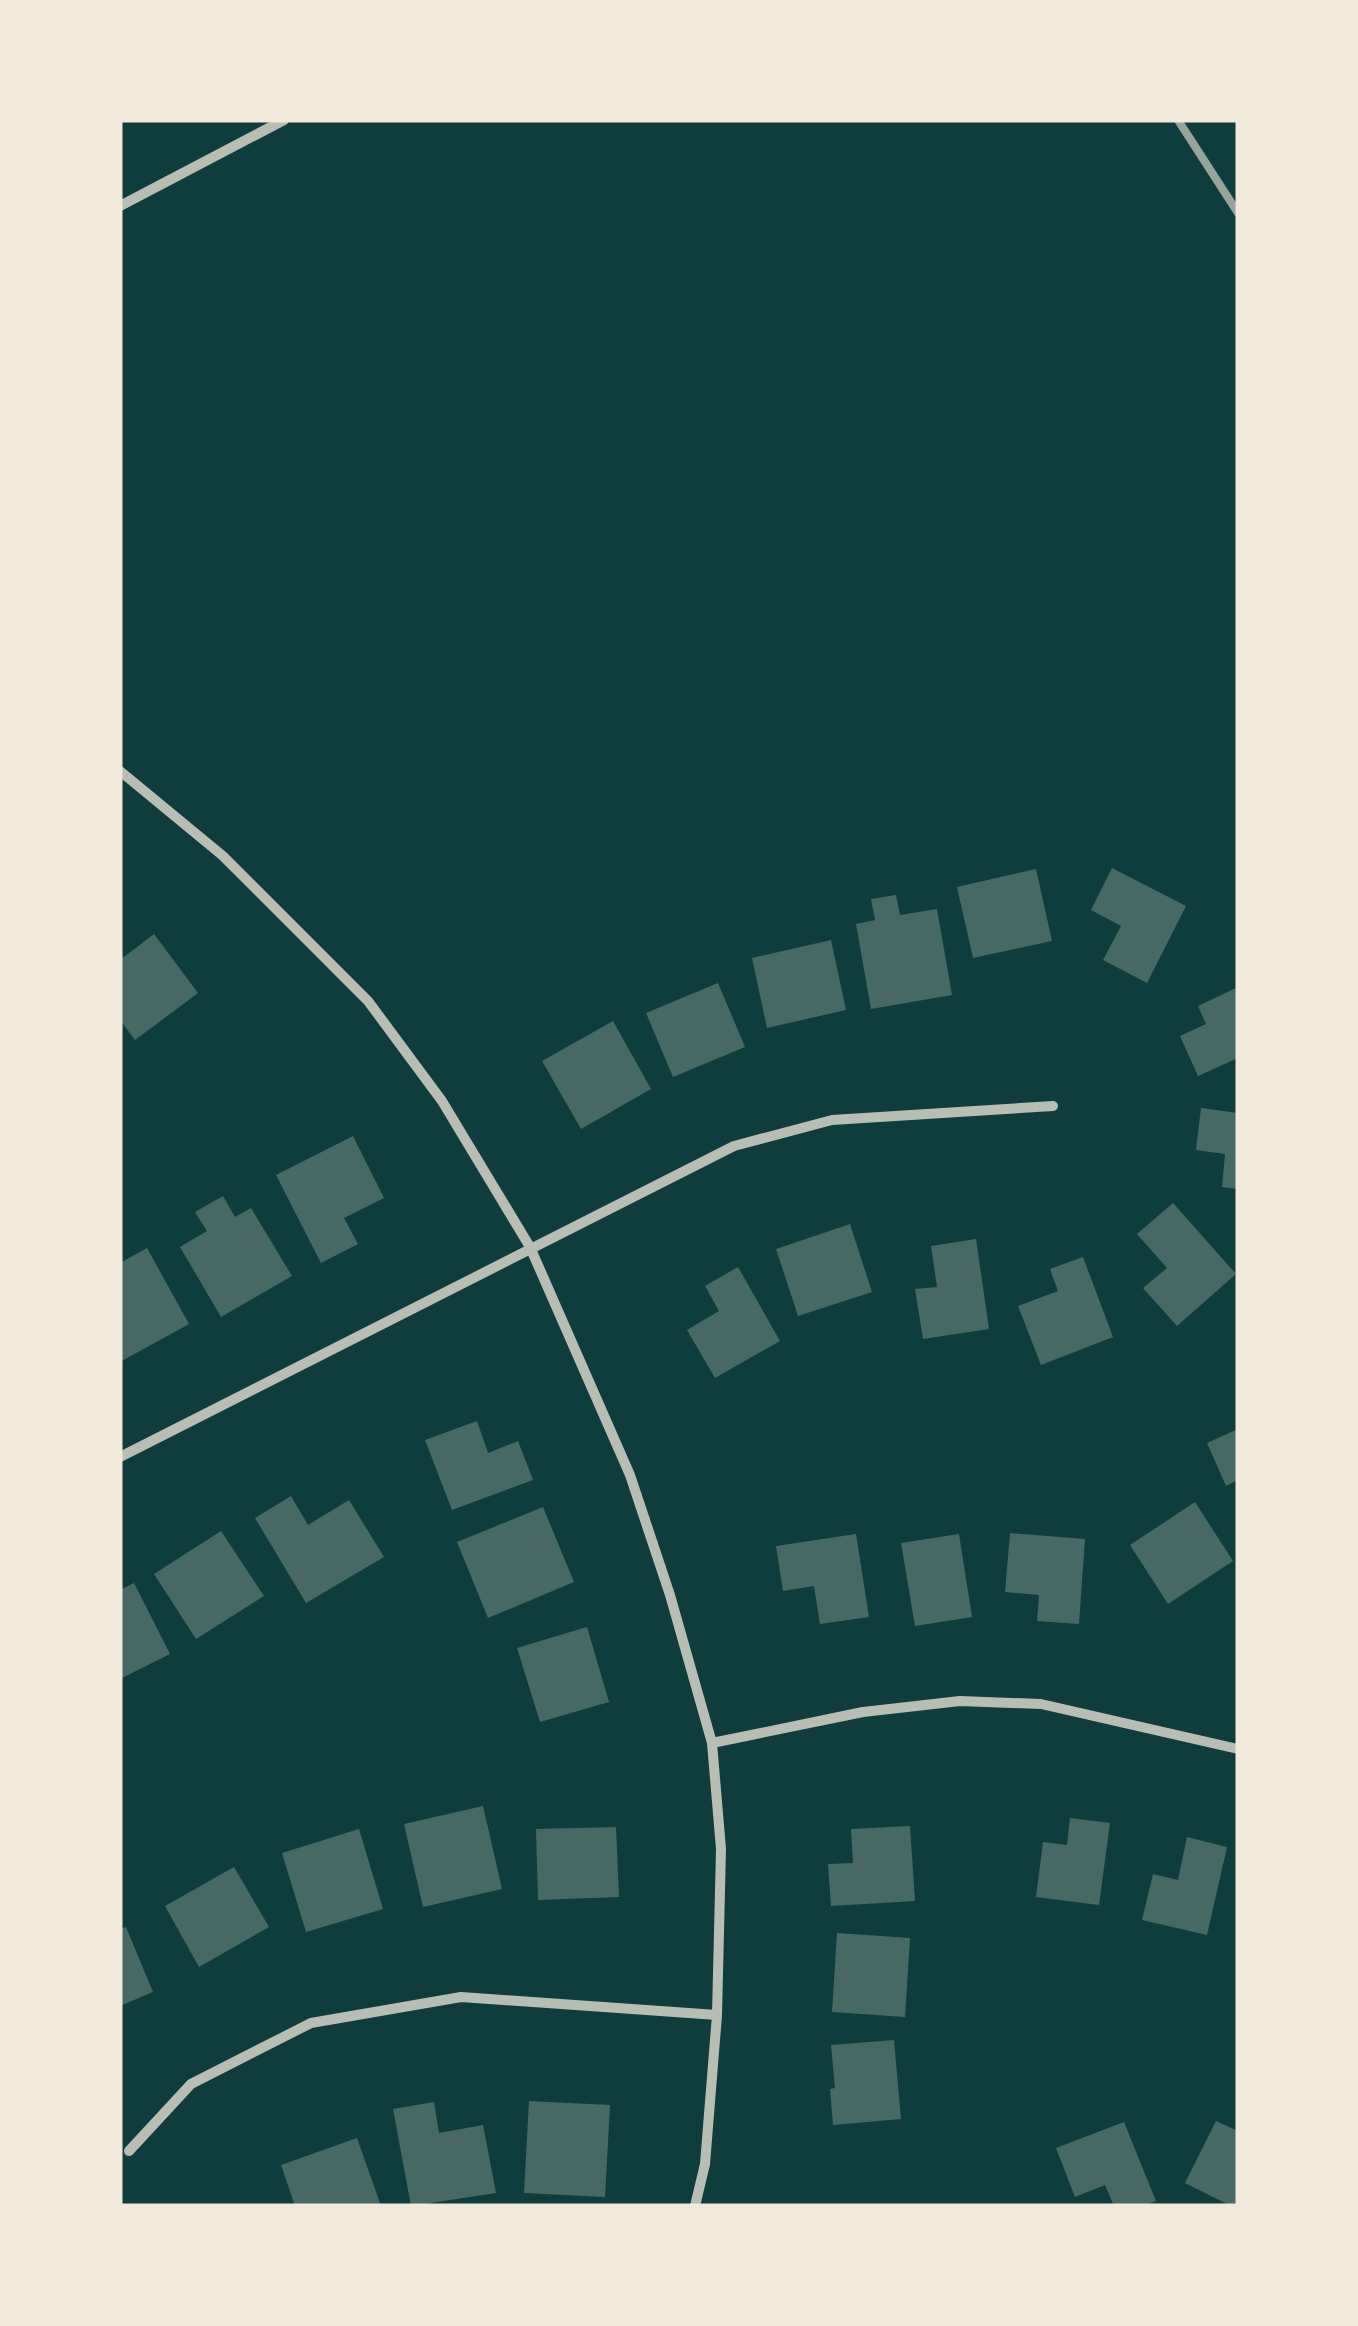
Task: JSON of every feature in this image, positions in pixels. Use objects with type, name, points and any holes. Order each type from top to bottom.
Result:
[{"type":"street","points":[[120,206],[284,120]]},
{"type":"street","points":[[120,790],[124,774],[223,856],[368,1001],[442,1100],[530,1247],[630,1474],[712,1743],[721,1849],[717,2015],[705,2164],[695,2206]]},
{"type":"street","points":[[120,1457],[734,1146],[832,1120],[1052,1106]]},
{"type":"street","points":[[712,1743],[863,1712],[960,1701],[1042,1704],[1238,1749]]},
{"type":"street","points":[[129,2151],[191,2084],[311,2023],[461,1997],[717,2015]]},
{"type":"building","points":[[1112,868],[1186,906],[1147,983],[1103,960],[1121,926],[1091,910]]},
{"type":"building","points":[[1036,869],[1052,941],[973,958],[957,887]]},
{"type":"building","points":[[896,895],[900,915],[937,909],[952,995],[871,1009],[856,924],[875,920],[871,899]]},
{"type":"building","points":[[154,934],[198,993],[135,1040],[120,1020],[120,960]]},
{"type":"building","points":[[831,940],[846,1010],[767,1028],[752,958]]},
{"type":"building","points":[[718,983],[745,1047],[673,1077],[646,1013]]},
{"type":"building","points":[[1238,987],[1238,1058],[1198,1076],[1180,1036],[1206,1024],[1198,1006]]},
{"type":"building","points":[[613,1021],[651,1089],[581,1129],[542,1061]]},
{"type":"building","points":[[1201,1108],[1238,1113],[1238,1189],[1222,1187],[1225,1154],[1196,1150]]},
{"type":"building","points":[[353,1136],[384,1198],[344,1218],[358,1244],[321,1263],[276,1175]]},
{"type":"building","points":[[223,1196],[235,1217],[251,1208],[292,1276],[221,1317],[180,1247],[207,1231],[195,1212]]},
{"type":"building","points":[[1173,1203],[1236,1274],[1177,1326],[1143,1288],[1167,1268],[1137,1234]]},
{"type":"building","points":[[850,1224],[872,1292],[798,1316],[776,1249]]},
{"type":"building","points":[[976,1239],[989,1329],[923,1339],[915,1289],[937,1287],[931,1246]]},
{"type":"building","points":[[147,1248],[189,1324],[120,1362],[120,1263]]},
{"type":"building","points":[[1083,1257],[1113,1337],[1041,1365],[1018,1306],[1058,1291],[1050,1269]]},
{"type":"building","points":[[738,1267],[780,1341],[715,1378],[687,1330],[719,1311],[705,1286]]},
{"type":"building","points":[[477,1421],[488,1453],[518,1441],[533,1480],[452,1510],[425,1440]]},
{"type":"building","points":[[1238,1429],[1238,1480],[1226,1486],[1207,1443]]},
{"type":"building","points":[[291,1496],[308,1525],[349,1500],[384,1557],[306,1603],[255,1518]]},
{"type":"building","points":[[1195,1502],[1233,1561],[1168,1604],[1130,1545]]},
{"type":"building","points":[[543,1507],[574,1582],[488,1618],[457,1542]]},
{"type":"building","points":[[221,1531],[264,1596],[196,1639],[154,1574]]},
{"type":"building","points":[[1010,1533],[1085,1539],[1079,1624],[1037,1621],[1039,1595],[1005,1592]]},
{"type":"building","points":[[856,1534],[869,1617],[820,1624],[814,1586],[783,1591],[776,1546]]},
{"type":"building","points":[[959,1534],[972,1617],[915,1626],[901,1543]]},
{"type":"building","points":[[134,1583],[170,1654],[120,1679],[120,1590]]},
{"type":"building","points":[[587,1627],[609,1702],[540,1722],[517,1648]]},
{"type":"building","points":[[483,1806],[502,1889],[423,1907],[404,1824]]},
{"type":"building","points":[[1070,1818],[1110,1823],[1099,1905],[1036,1897],[1043,1842],[1067,1845]]},
{"type":"building","points":[[910,1826],[915,1901],[831,1906],[828,1864],[853,1863],[851,1829]]},
{"type":"building","points":[[616,1827],[619,1897],[538,1900],[536,1829]]},
{"type":"building","points":[[359,1829],[383,1909],[306,1932],[282,1853]]},
{"type":"building","points":[[1187,1837],[1227,1847],[1207,1935],[1142,1920],[1153,1874],[1178,1880]]},
{"type":"building","points":[[234,1867],[269,1927],[199,1967],[165,1906]]},
{"type":"building","points":[[126,1927],[153,1992],[120,2006],[120,1929]]},
{"type":"building","points":[[837,1933],[910,1938],[905,2017],[832,2012]]},
{"type":"building","points":[[894,2040],[901,2119],[833,2125],[831,2045]]},
{"type":"building","points":[[529,2101],[610,2105],[605,2197],[524,2193]]},
{"type":"building","points":[[434,2102],[439,2133],[483,2125],[496,2193],[411,2206],[393,2109]]},
{"type":"building","points":[[1216,2121],[1238,2131],[1238,2206],[1185,2183]]},
{"type":"building","points":[[1124,2122],[1156,2201],[1143,2206],[1114,2206],[1105,2185],[1075,2197],[1056,2148]]},
{"type":"building","points":[[357,2138],[381,2206],[295,2206],[281,2165]]},
{"type":"railway","points":[[1178,120],[1238,213]]}]
